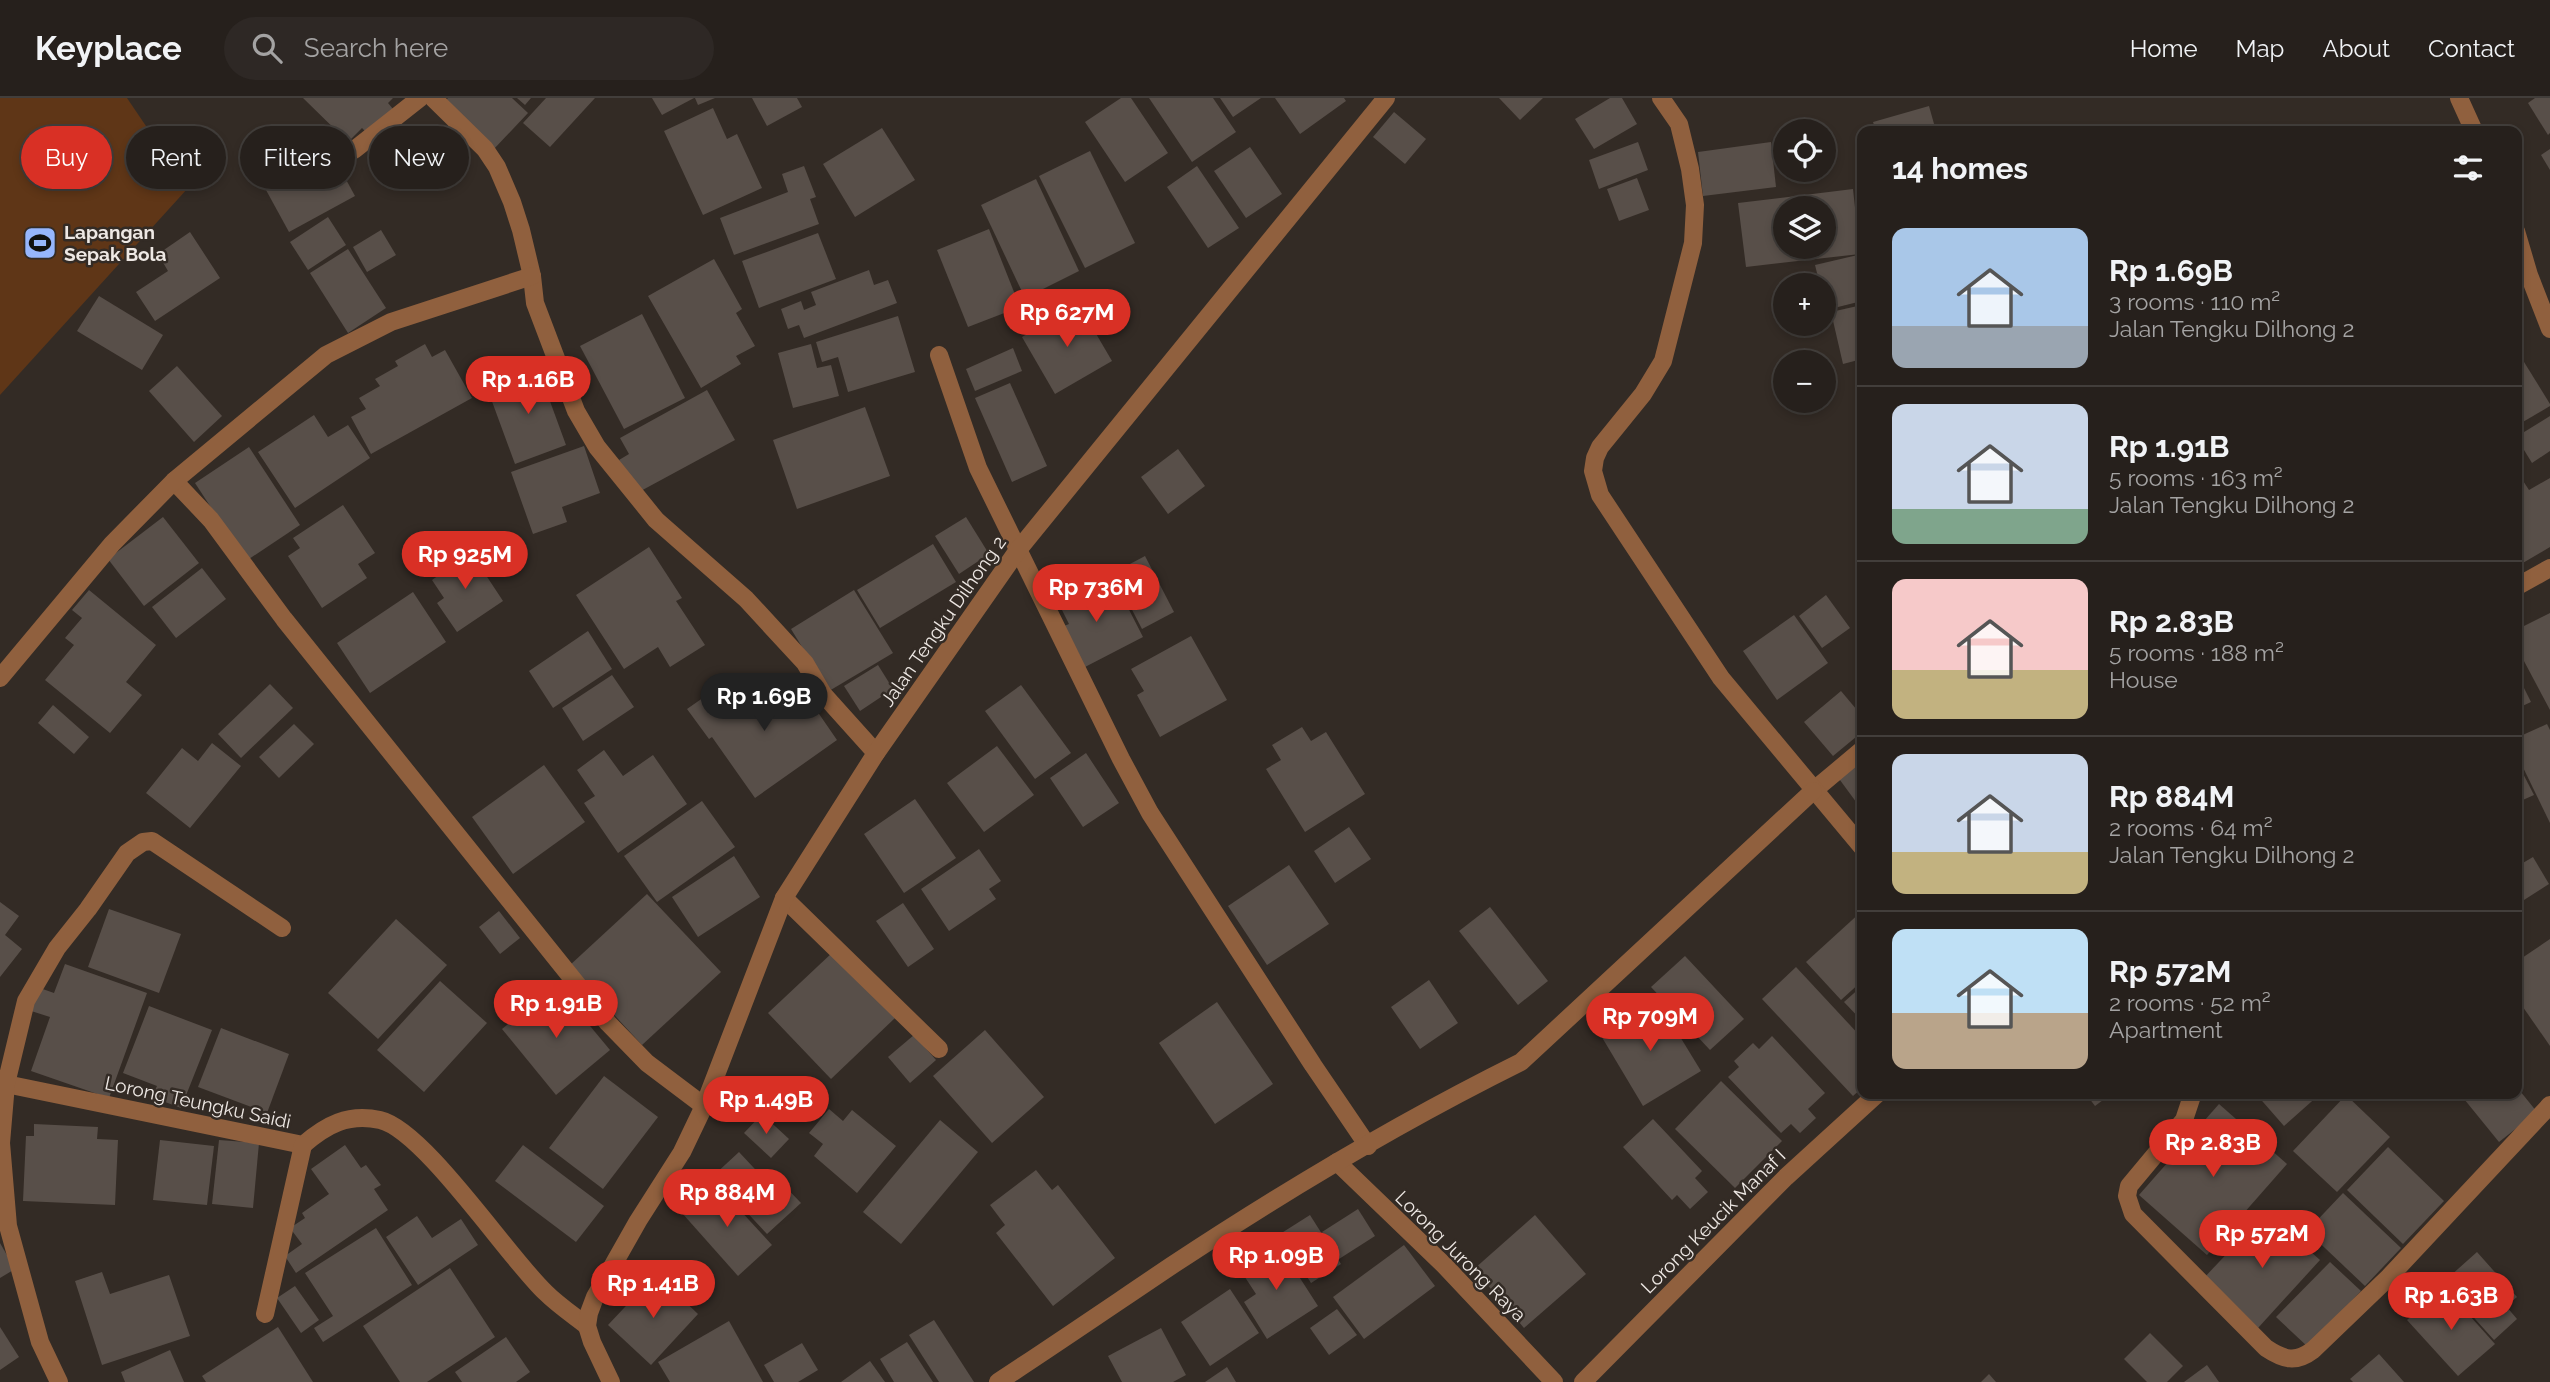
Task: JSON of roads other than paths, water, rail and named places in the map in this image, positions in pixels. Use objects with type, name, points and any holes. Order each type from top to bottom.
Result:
[{"type":"street","points":[[355,149],[420,98]]},
{"type":"street","points":[[433,98],[485,149],[496,167],[515,211],[532,276],[535,303],[547,338],[576,411],[597,447],[656,520],[746,599],[796,654],[830,703],[876,753]]},
{"type":"street","name":"Jalan Tengku Dilhong 2","points":[[587,1326],[594,1297],[682,1152],[704,1106],[784,898],[876,753],[1018,550],[1386,98]]},
{"type":"street","points":[[1661,98],[1679,124],[1690,169],[1695,205],[1693,243],[1663,360],[1643,394],[1600,447],[1595,458],[1596,483],[1600,495],[1721,678],[1857,841]]},
{"type":"street","points":[[2460,98],[2472,126]]},
{"type":"street","points":[[2522,251],[2550,329]]},
{"type":"street","points":[[0,678],[111,544],[174,481],[326,355],[391,322],[532,276]]},
{"type":"street","points":[[939,355],[978,468],[1150,813],[1368,1146]]},
{"type":"street","points":[[174,481],[211,520],[284,619],[608,1023],[648,1063],[704,1106]]},
{"type":"street","points":[[2522,584],[2550,568]]},
{"type":"street","points":[[998,1382],[1173,1265],[1337,1162],[1521,1062],[1813,791],[1857,754]]},
{"type":"street","points":[[59,1382],[40,1342],[8,1226],[1,1143],[3,1082],[26,1001],[57,948],[127,853],[134,847],[152,841],[282,928]]},
{"type":"street","points":[[784,898],[939,1049]]},
{"type":"street","name":"Lorong Teungku Saidi","points":[[3,1082],[303,1146],[320,1130],[340,1119],[382,1120],[399,1129],[425,1151],[545,1292],[587,1326]]},
{"type":"street","name":"Lorong Keucik Manaf I","points":[[1583,1382],[1786,1177],[1872,1099]]},
{"type":"street","points":[[2191,1099],[2184,1120],[2129,1186],[2129,1206],[2133,1214],[2266,1349],[2281,1358],[2293,1360],[2304,1357],[2313,1350],[2389,1277],[2550,1105]]},
{"type":"street","points":[[265,1314],[303,1146]]},
{"type":"street","name":"Lorong Jurong Raya","points":[[1337,1162],[1445,1266],[1554,1382]]},
{"type":"street","points":[[587,1326],[611,1382]]},
{"type":"place","name":"Lapangan Sepak Bola","points":[[40,243]]}]
